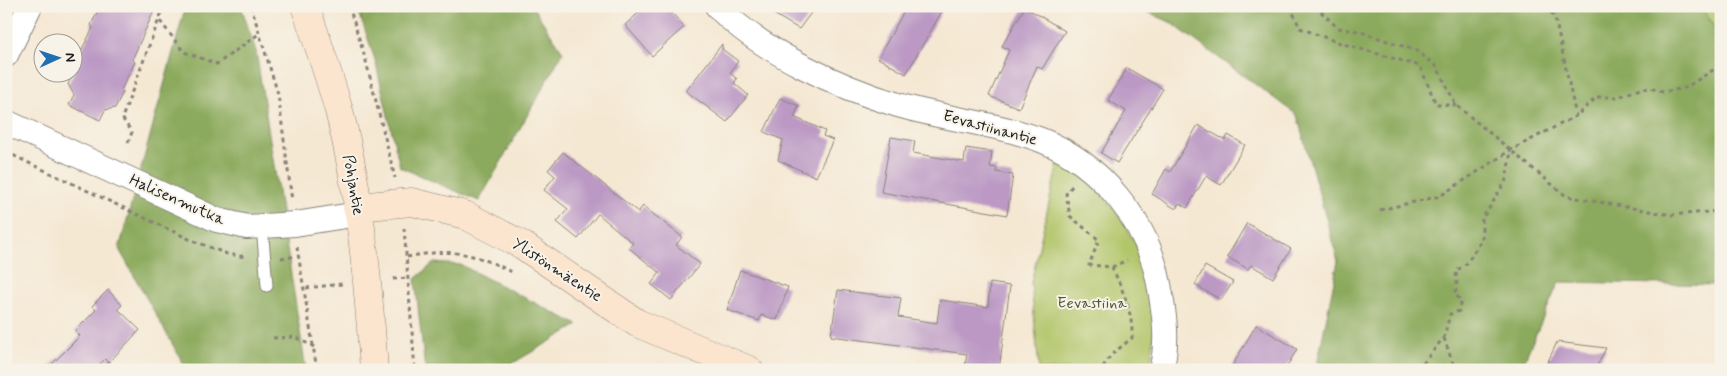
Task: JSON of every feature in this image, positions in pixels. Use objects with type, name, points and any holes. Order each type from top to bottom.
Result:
[{"type":"street","points":[[6,55],[30,6]]},
{"type":"street","name":"Pohjantie","points":[[305,6],[339,111],[358,210],[368,281],[374,370]]},
{"type":"street","name":"Eevastiinantie","points":[[717,6],[760,41],[826,79],[898,105],[1009,130],[1042,141],[1071,156],[1084,166],[1122,201],[1142,234],[1156,270],[1165,319],[1161,370]]},
{"type":"street","name":"Halisenmutka","points":[[6,122],[217,220],[247,227],[294,224],[358,210]]},
{"type":"street","name":"Ylistönmäentie","points":[[358,210],[401,202],[412,202],[465,216],[522,245],[637,323],[749,370]]},
{"type":"lane","points":[[262,226],[267,286]]},
{"type":"path","points":[[128,143],[132,132],[122,118],[164,6]]},
{"type":"path","points":[[251,6],[278,94],[294,224],[306,288],[317,370]]},
{"type":"path","points":[[349,6],[366,61],[401,202],[407,257],[414,370]]},
{"type":"path","points":[[1290,6],[1300,28],[1340,43],[1420,66],[1436,104],[1456,105]]},
{"type":"path","points":[[1315,6],[1338,28],[1358,31],[1417,51],[1437,67],[1456,105],[1566,196],[1671,215],[1721,212]]},
{"type":"path","points":[[1546,6],[1555,18],[1576,116]]},
{"type":"path","points":[[160,20],[184,52],[217,64],[260,33]]},
{"type":"path","points":[[1380,210],[1440,196],[1511,150],[1576,116],[1597,97],[1618,96],[1640,89],[1650,88],[1662,92],[1685,88],[1721,65]]},
{"type":"path","points":[[1418,370],[1444,337],[1450,314],[1459,311],[1461,301],[1455,294],[1457,285],[1456,271],[1467,264],[1482,239],[1482,217],[1488,212],[1506,180],[1511,150]]},
{"type":"path","points":[[1084,166],[1066,194],[1070,216],[1099,240],[1089,266],[1112,267],[1128,302],[1132,325],[1132,338],[1110,355],[1102,370]]},
{"type":"path","points":[[407,257],[430,252],[460,252],[491,262],[515,274]]},
{"type":"path","points":[[306,288],[368,281]]},
{"type":"path","points":[[272,338],[295,337],[314,347]]},
{"type":"path","points":[[1444,337],[1455,370]]},
{"type":"green space","points":[[182,6],[241,6],[256,51],[306,370],[187,370],[119,249],[184,12]]},
{"type":"green space","points":[[357,6],[532,6],[563,52],[479,201],[400,167],[375,60]]},
{"type":"green space","points":[[1134,6],[1699,6],[1721,34],[1721,285],[1559,282],[1520,370],[1316,370],[1338,261],[1297,115],[1170,22]]},
{"type":"green space","points":[[1699,6],[1721,6],[1721,33]]},
{"type":"green space","name":"Eevastiina","points":[[1059,158],[1085,179],[1107,201],[1125,224],[1138,249],[1148,276],[1153,305],[1150,370],[1039,370],[1031,283]]},
{"type":"green space","points":[[434,263],[461,265],[578,325],[501,370],[425,370],[415,279]]},
{"type":"building","points":[[100,6],[156,6],[132,60],[135,62],[121,90],[123,92],[115,108],[105,110],[100,120],[69,105],[74,95],[68,84],[69,82],[82,82],[82,49],[93,28],[91,25]]},
{"type":"building","points":[[646,6],[666,6],[684,27],[652,56],[625,25]]},
{"type":"building","points":[[760,6],[816,6],[799,29]]},
{"type":"building","points":[[907,6],[945,6],[906,74],[878,58]]},
{"type":"building","points":[[1025,7],[1065,31],[1042,69],[1037,66],[1019,108],[989,96],[1009,50],[1002,46]]},
{"type":"building","points":[[722,44],[722,49],[738,61],[730,73],[737,79],[734,83],[748,95],[727,122],[686,91]]},
{"type":"building","points":[[1127,68],[1163,89],[1117,163],[1101,153],[1126,111],[1108,100]]},
{"type":"building","points":[[780,98],[799,106],[794,117],[825,131],[823,136],[833,140],[816,177],[778,160],[783,140],[764,132]]},
{"type":"building","points":[[1198,125],[1225,140],[1228,135],[1245,145],[1221,185],[1206,176],[1187,208],[1179,203],[1176,209],[1152,194],[1166,169],[1170,172]]},
{"type":"building","points":[[891,137],[915,141],[913,153],[964,162],[966,148],[992,152],[990,167],[997,168],[996,172],[1013,175],[1007,215],[881,192]]},
{"type":"building","points":[[563,152],[638,212],[643,206],[682,237],[676,245],[700,264],[671,300],[651,284],[660,273],[629,248],[633,243],[598,214],[578,239],[557,222],[568,209],[544,190],[555,176],[548,170]]},
{"type":"building","points":[[1247,223],[1291,249],[1273,278],[1251,265],[1248,269],[1227,257]]},
{"type":"building","points":[[1205,266],[1233,282],[1221,300],[1195,285]]},
{"type":"building","points":[[740,270],[788,287],[777,320],[761,315],[759,321],[727,310]]},
{"type":"building","points":[[990,283],[1010,286],[999,370],[965,366],[967,354],[831,336],[838,290],[901,298],[898,317],[937,323],[940,300],[988,307]]},
{"type":"building","points":[[108,290],[122,305],[118,309],[140,330],[108,363],[105,359],[94,370],[46,370],[80,336],[75,331],[96,310],[92,306]]},
{"type":"building","points":[[1256,325],[1297,349],[1285,370],[1230,370]]},
{"type":"building","points":[[1557,342],[1606,348],[1595,370],[1544,370]]}]
